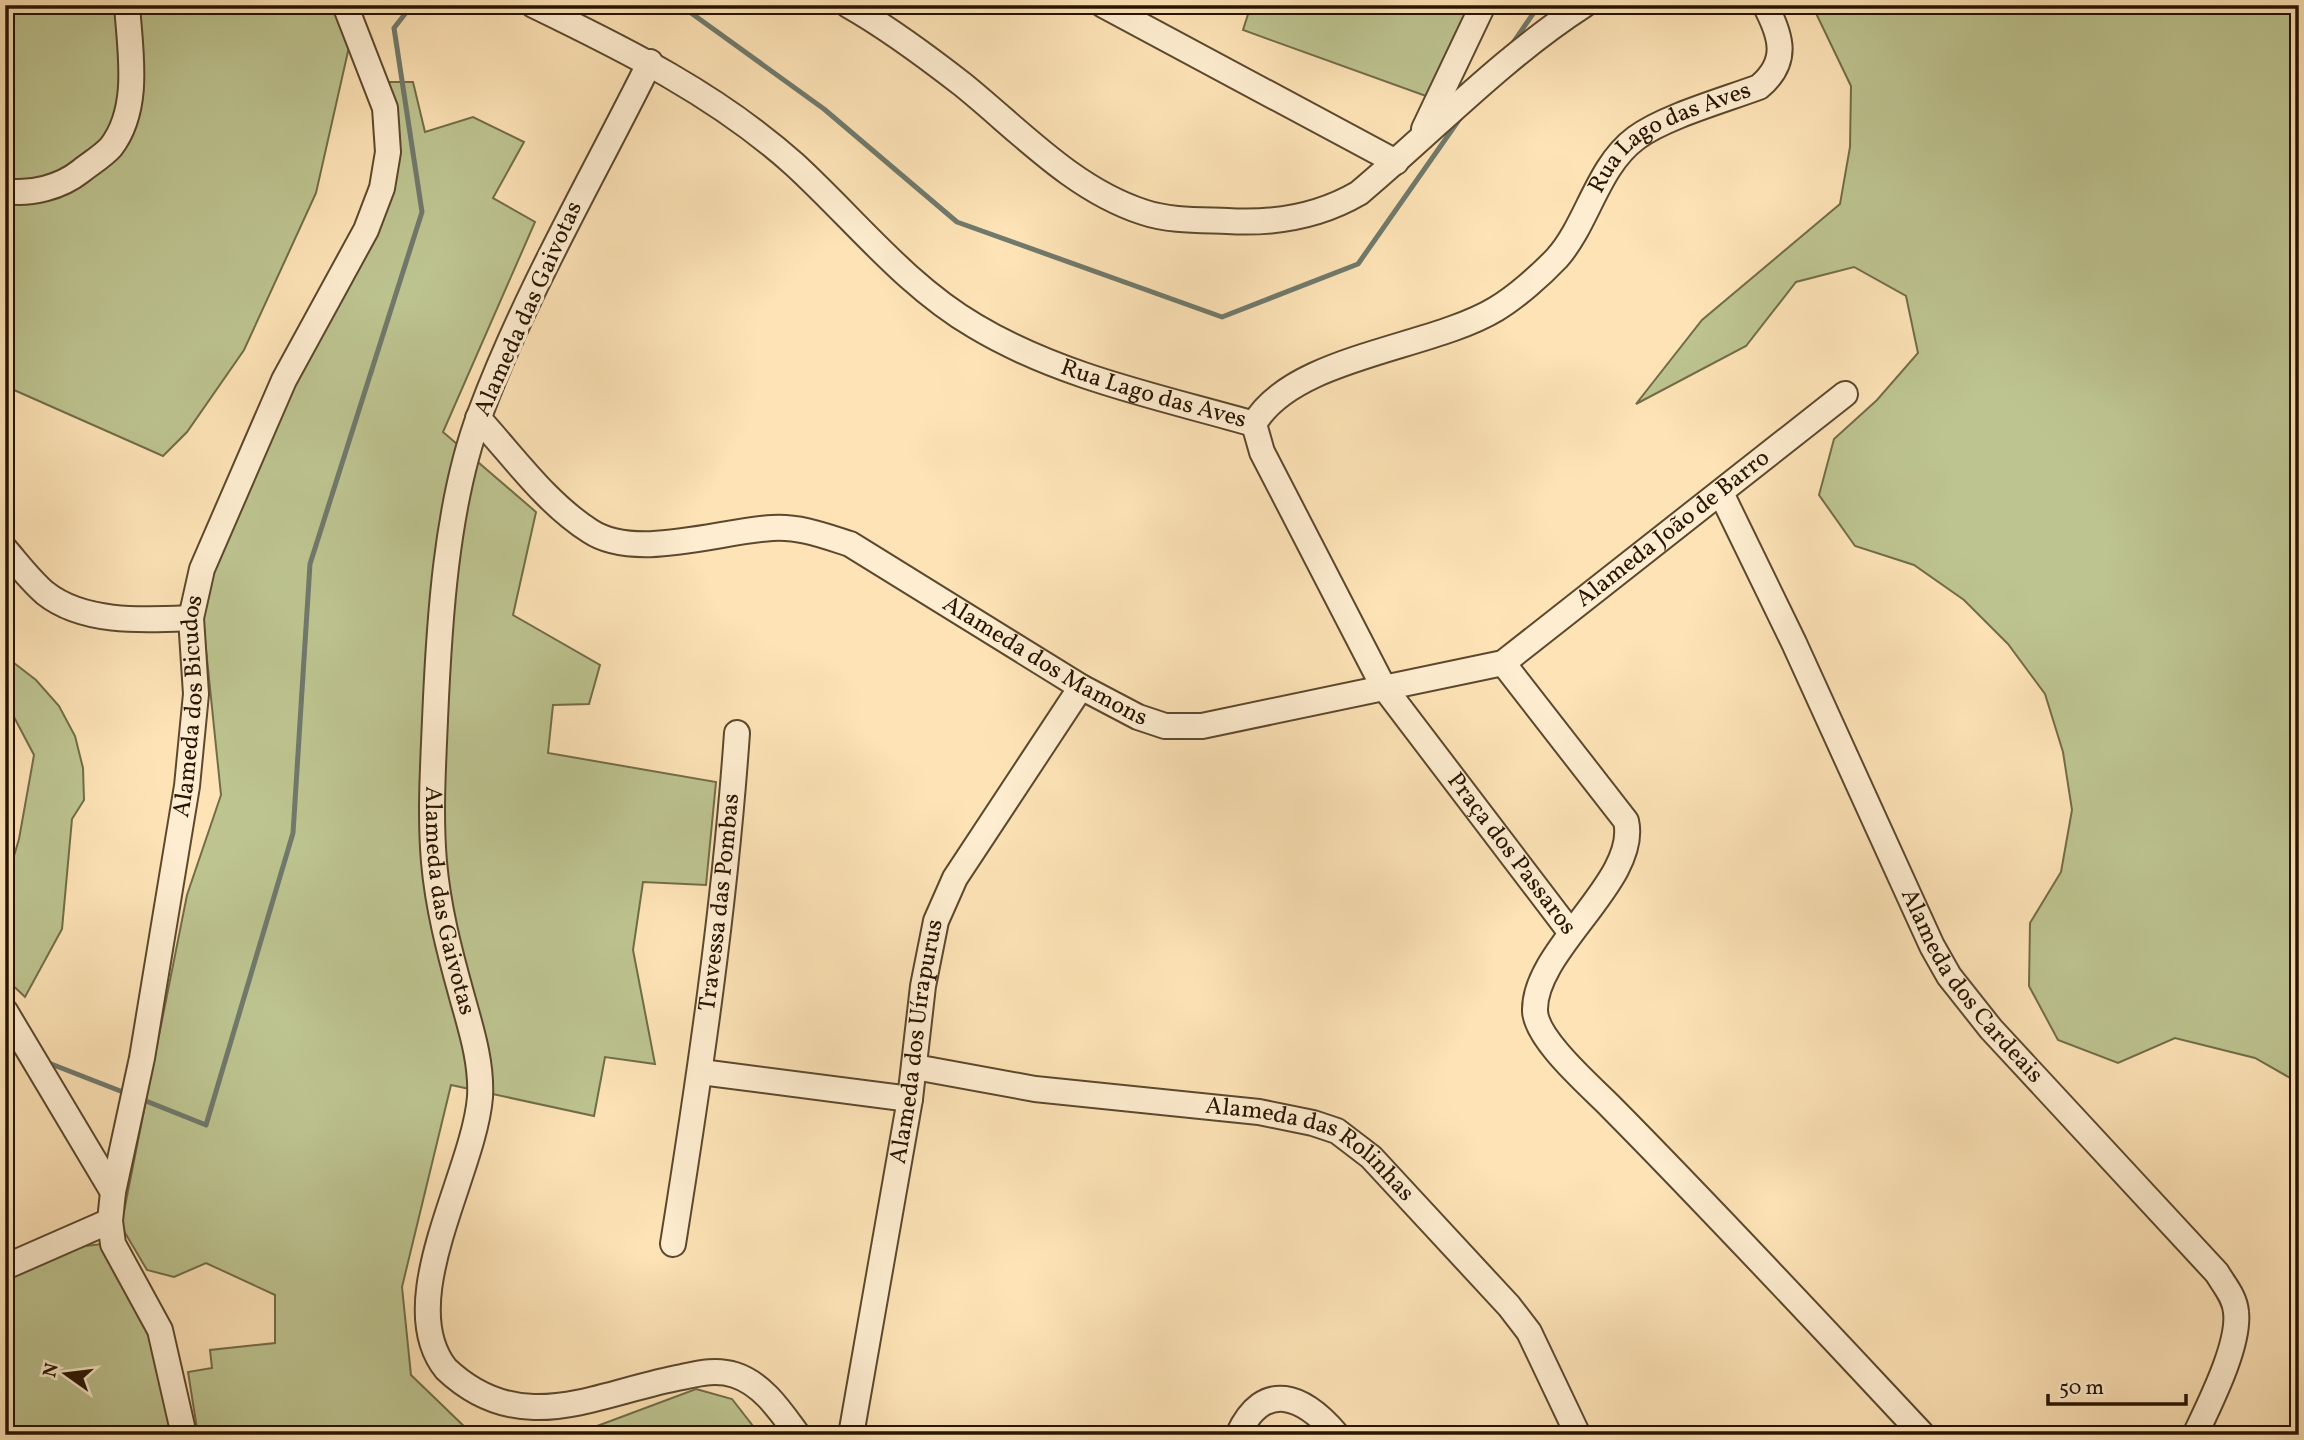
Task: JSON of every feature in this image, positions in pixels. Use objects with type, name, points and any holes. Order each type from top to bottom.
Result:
[{"type":"street","points":[[5,191],[42,190],[74,177],[110,148],[129,109],[131,63],[127,5]]},
{"type":"street","name":"Alameda dos Bicudos","points":[[184,1435],[160,1330],[140,1290],[120,1262],[113,1244],[110,1221],[113,1192],[142,1058],[187,786],[196,694],[191,618],[201,569],[273,404],[366,230],[382,188],[388,152],[385,108],[345,5]]},
{"type":"street","name":"Rua Lago das Aves","points":[[533,5],[650,62],[737,116],[795,165],[920,288],[974,326],[1020,351],[1071,372],[1254,424],[1260,414],[1281,395],[1315,374],[1453,330],[1497,309],[1558,257],[1618,155],[1636,138],[1759,87],[1773,75],[1780,47],[1765,5]]},
{"type":"street","points":[[848,5],[961,83],[1054,162],[1106,196],[1143,213],[1184,219],[1259,223],[1310,215],[1337,206],[1359,193],[1549,27],[1584,5]]},
{"type":"street","points":[[1103,5],[1396,162]]},
{"type":"street","points":[[1419,139],[1483,5]]},
{"type":"street","name":"Alameda das Gaivotas","points":[[650,62],[517,324],[478,418],[461,484],[446,581],[437,666],[432,782],[434,862],[441,910],[479,1062],[481,1091],[474,1142],[433,1263],[427,1301],[430,1334],[443,1367],[471,1395],[497,1409],[525,1417],[570,1414],[669,1379],[710,1371],[733,1374],[753,1384],[776,1405],[798,1435]]},
{"type":"street","name":"Alameda João de Barro","points":[[1503,663],[1845,394]]},
{"type":"street","name":"Alameda dos Mamons","points":[[478,418],[552,499],[590,532],[616,544],[642,544],[775,527],[818,533],[850,544],[1082,687],[1139,718],[1165,726],[1202,726],[1383,686]]},
{"type":"street","points":[[1254,424],[1262,452],[1383,686],[1503,663]]},
{"type":"street","name":"Alameda dos Cardeais","points":[[1721,493],[1794,643],[1932,946],[1949,976],[1992,1029],[2217,1273],[2233,1299],[2237,1313],[2235,1331],[2208,1409],[2195,1435]]},
{"type":"street","points":[[5,549],[47,594],[69,606],[108,617],[191,618]]},
{"type":"street","name":"Praça dos Passaros","points":[[1383,686],[1571,933],[1623,856],[1628,831],[1626,821],[1503,663]]},
{"type":"street","name":"Alameda dos Uírapurus","points":[[851,1435],[910,1099],[923,986],[936,921],[955,878],[1040,745],[1082,687]]},
{"type":"street","name":"Travessa das Pombas","points":[[673,1244],[701,1072],[729,848],[737,733]]},
{"type":"street","points":[[1571,933],[1536,992],[1535,1013],[1552,1045],[1923,1435]]},
{"type":"street","points":[[5,1011],[113,1192]]},
{"type":"street","name":"Alameda das Rolinhas","points":[[915,1067],[1035,1089],[1259,1112],[1337,1131],[1371,1157],[1530,1332],[1578,1435]]},
{"type":"street","points":[[701,1072],[910,1099]]},
{"type":"street","points":[[5,1267],[110,1221]]},
{"type":"street","points":[[1238,1435],[1245,1418],[1258,1404],[1280,1399],[1304,1404],[1337,1435]]},
{"type":"green space","points":[[5,5],[348,5],[349,47],[316,193],[244,350],[187,432],[163,456],[5,386]]},
{"type":"green space","points":[[1251,5],[1477,5],[1426,96],[1243,30]]},
{"type":"green space","points":[[1812,5],[2299,5],[2299,1083],[2255,1058],[2175,1038],[2118,1063],[2058,1040],[2029,986],[2030,923],[2061,872],[2072,810],[2063,752],[2045,694],[2008,644],[1964,600],[1914,565],[1855,546],[1819,495],[1834,439],[1877,400],[1918,353],[1906,296],[1854,267],[1796,282],[1746,346],[1636,404],[1702,320],[1840,204],[1850,147],[1851,86]]},
{"type":"green space","points":[[389,82],[413,82],[425,132],[473,117],[524,142],[493,198],[535,222],[443,432],[536,512],[513,615],[600,665],[589,704],[553,705],[548,753],[716,782],[706,885],[643,882],[633,950],[655,1064],[605,1057],[594,1116],[451,1085],[402,1287],[411,1375],[471,1433],[486,1435],[198,1435],[188,1372],[212,1368],[210,1350],[275,1343],[275,1295],[206,1263],[174,1277],[147,1270],[121,1226],[187,895],[221,795],[203,620],[212,563],[394,171]]},
{"type":"green space","points":[[5,656],[36,680],[59,706],[75,736],[83,768],[84,800],[72,819],[62,929],[25,997],[5,978],[5,886],[19,839],[34,755],[5,700]]},
{"type":"green space","points":[[118,1242],[195,1435],[19,1435],[5,1410],[5,1269],[44,1251]]},
{"type":"green space","points":[[696,1389],[732,1399],[760,1435],[573,1435]]},
{"type":"waterway","points":[[141,1099],[206,1125],[293,833],[310,564],[422,212],[394,28],[412,5]]},
{"type":"waterway","points":[[680,5],[824,109],[957,222],[1222,317],[1358,264],[1461,117]]},
{"type":"waterway","points":[[1513,43],[1539,5]]},
{"type":"waterway","points":[[5,1046],[17,1051]]},
{"type":"waterway","points":[[46,1062],[128,1094]]}]
